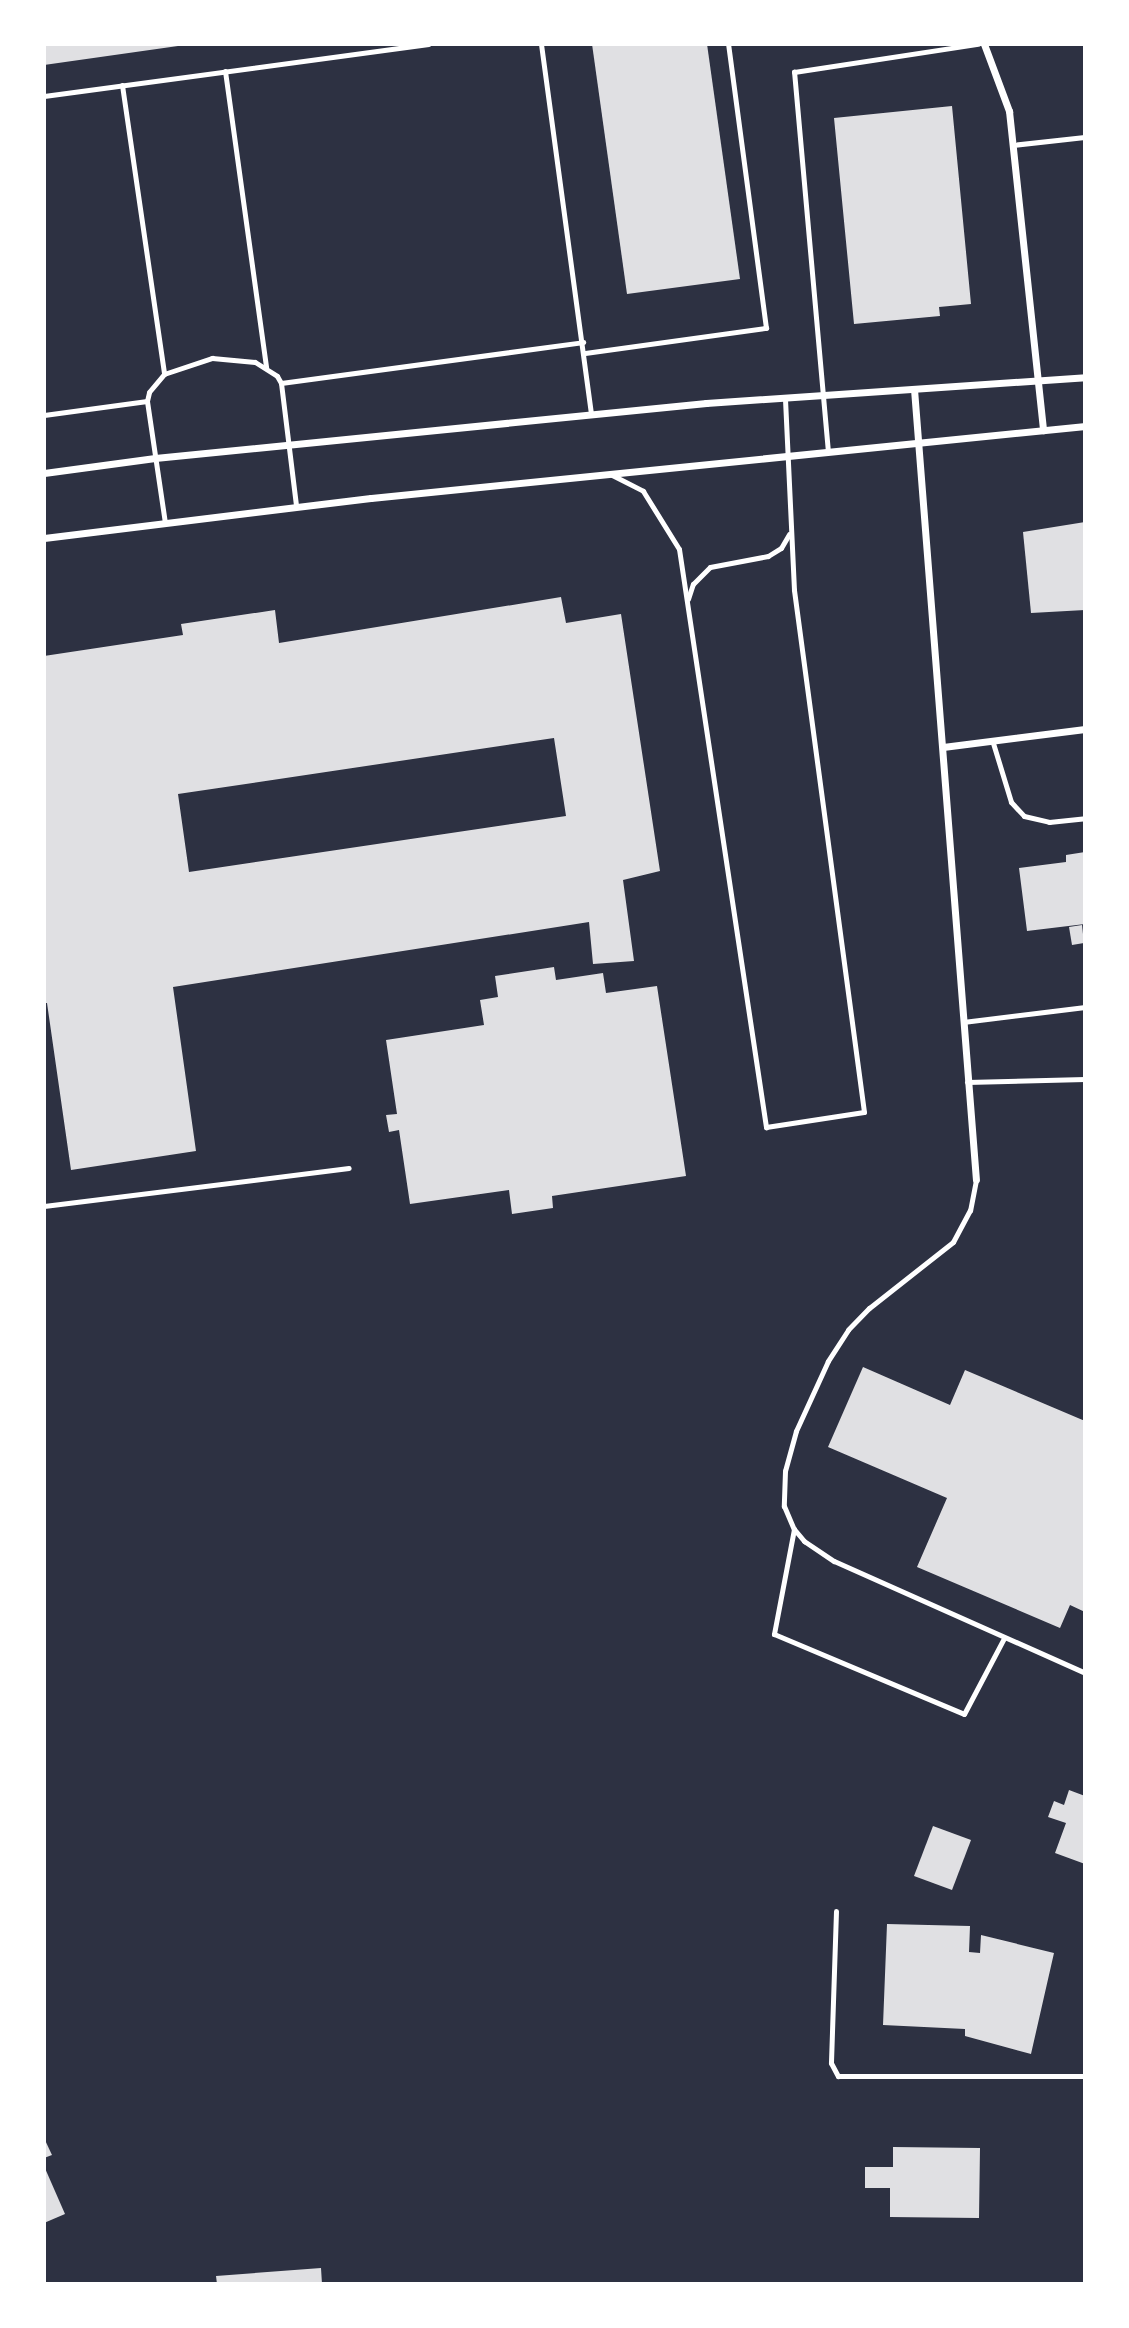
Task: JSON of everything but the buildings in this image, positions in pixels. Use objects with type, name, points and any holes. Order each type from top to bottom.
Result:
[{"type":"street","points":[[984,44],[1009,111],[1043,430]]},
{"type":"street","points":[[44,473],[155,458],[591,413],[1085,377]]},
{"type":"street","points":[[914,389],[976,1180]]},
{"type":"street","points":[[44,538],[296,506],[1085,426]]},
{"type":"street","points":[[943,747],[993,743],[1085,729]]},
{"type":"lane","points":[[44,96],[429,44]]},
{"type":"lane","points":[[541,44],[585,353],[591,413]]},
{"type":"lane","points":[[585,353],[766,328],[728,44]]},
{"type":"lane","points":[[828,452],[794,72],[978,44]]},
{"type":"lane","points":[[225,71],[266,368]]},
{"type":"lane","points":[[122,85],[164,374]]},
{"type":"lane","points":[[1012,145],[1085,137]]},
{"type":"lane","points":[[281,383],[583,342]]},
{"type":"lane","points":[[165,523],[147,401],[153,384],[164,374],[212,358],[242,359],[266,368],[281,383],[296,506]]},
{"type":"lane","points":[[609,474],[643,491],[677,546],[766,1127],[864,1112],[794,590],[790,527],[790,456],[785,397]]},
{"type":"lane","points":[[44,415],[147,401]]},
{"type":"lane","points":[[687,601],[693,584],[704,571],[718,564],[775,552],[785,541],[790,527]]},
{"type":"lane","points":[[993,743],[1012,802],[1024,816],[1049,822],[1085,818]]},
{"type":"lane","points":[[963,1022],[1085,1007]]},
{"type":"lane","points":[[967,1082],[1085,1079]]},
{"type":"lane","points":[[44,1206],[349,1168]]},
{"type":"lane","points":[[976,1180],[970,1210],[953,1242],[869,1308],[848,1331],[820,1377],[796,1432],[785,1471],[784,1506],[794,1529],[814,1549],[844,1566],[1085,1673]]},
{"type":"lane","points":[[794,1529],[775,1634],[964,1714],[1004,1638]]},
{"type":"lane","points":[[836,1911],[831,2063],[838,2076],[1085,2076]]}]
